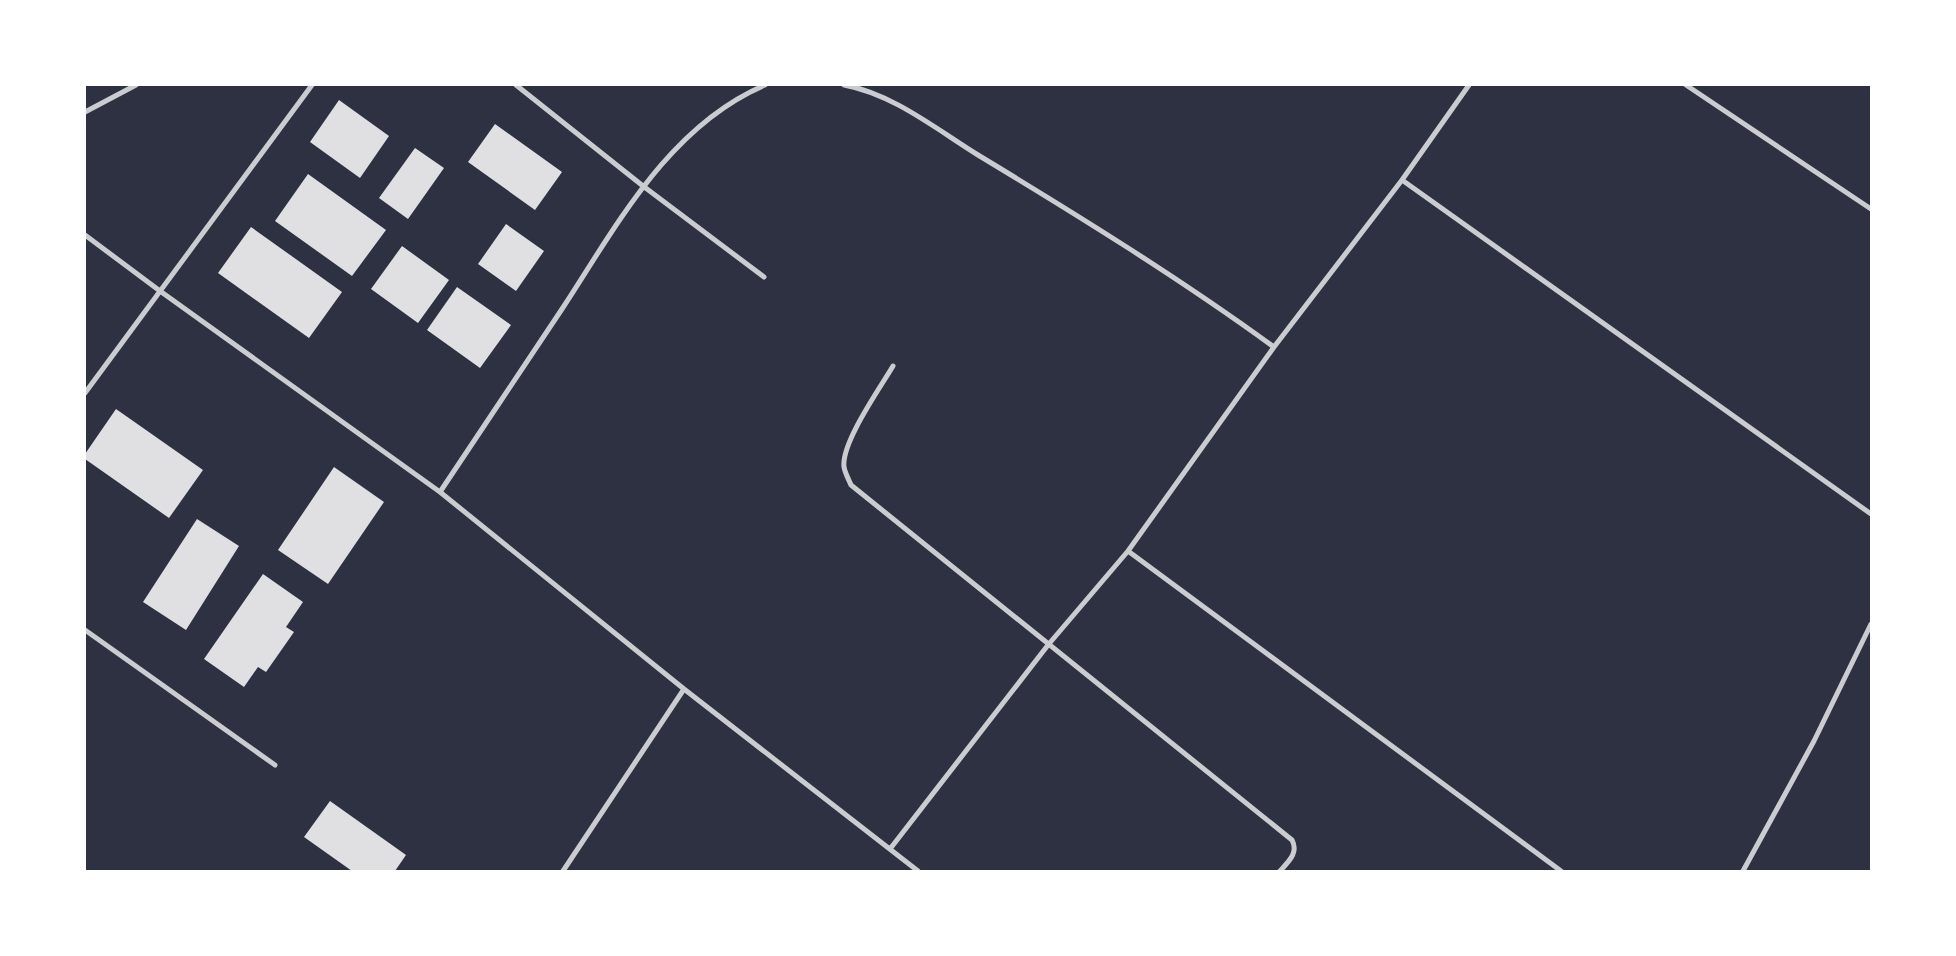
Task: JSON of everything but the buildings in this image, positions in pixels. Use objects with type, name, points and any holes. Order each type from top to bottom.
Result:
[{"type":"street","points":[[85,112],[136,85]]},
{"type":"street","points":[[85,392],[312,85]]},
{"type":"street","points":[[516,85],[642,186],[764,277]]},
{"type":"street","points":[[440,492],[642,186],[689,136],[739,96],[765,85]]},
{"type":"street","points":[[844,85],[884,98],[1024,183],[1214,303],[1274,347]]},
{"type":"street","points":[[890,849],[1048,645],[1128,551],[1274,347],[1402,180],[1469,85]]},
{"type":"street","points":[[1686,85],[1871,209]]},
{"type":"street","points":[[1402,180],[1871,514]]},
{"type":"street","points":[[85,234],[160,292],[440,492],[684,689],[918,871]]},
{"type":"street","points":[[893,366],[854,433],[846,453],[844,466],[851,486],[1292,840],[1295,848],[1294,852],[1280,871]]},
{"type":"street","points":[[1128,551],[1561,871]]},
{"type":"street","points":[[1743,871],[1814,741],[1871,624]]},
{"type":"street","points":[[85,630],[275,765]]},
{"type":"street","points":[[563,871],[684,689]]}]
